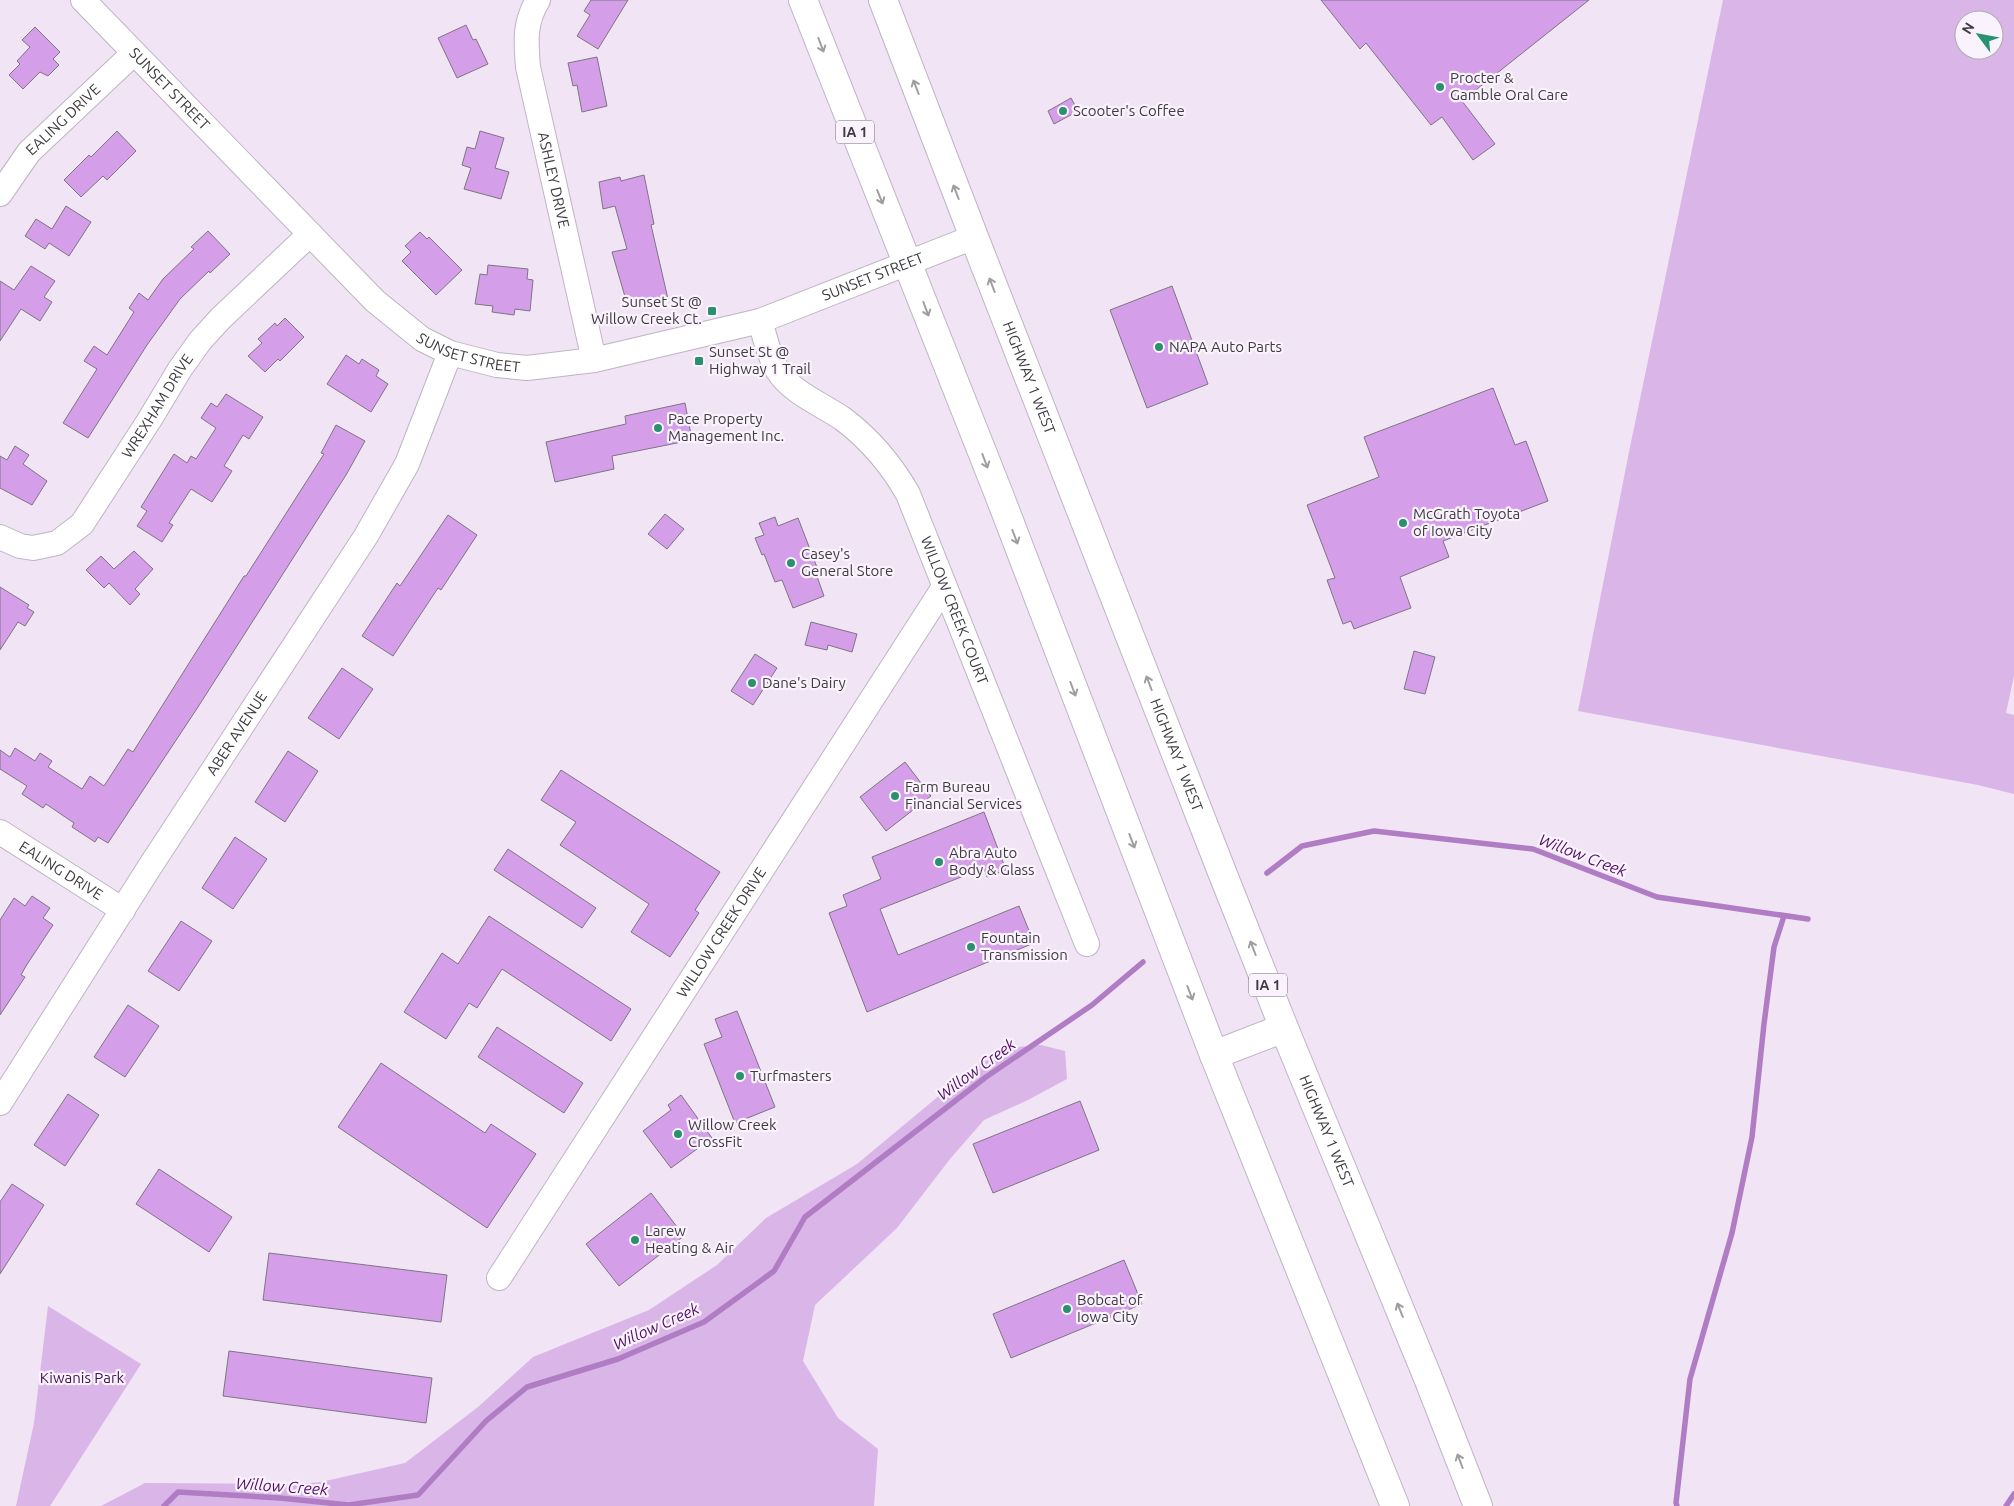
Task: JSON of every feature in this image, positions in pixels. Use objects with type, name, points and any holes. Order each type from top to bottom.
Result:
[{"type":"main road","name":"IA 1","points":[[803,0],[908,264],[1214,1055],[1395,1506]]},
{"type":"main road","name":"HIGHWAY 1 WEST","points":[[884,0],[974,237],[1284,1028],[1428,1378],[1478,1506]]},
{"type":"main road","points":[[1214,1055],[1284,1028]]},
{"type":"street","name":"SUNSET STREET","points":[[83,0],[375,301],[422,339],[450,353],[497,365],[527,368],[594,360],[760,321],[974,237]]},
{"type":"street","name":"ASHLEY DRIVE","points":[[531,2],[526,33],[528,67],[594,360]]},
{"type":"street","name":"EALING DRIVE","points":[[0,194],[29,152],[134,53]]},
{"type":"street","name":"WREXHAM DRIVE","points":[[0,538],[20,546],[33,548],[58,543],[82,524],[180,368],[200,341],[221,318],[310,234]]},
{"type":"street","name":"WILLOW CREEK COURT","points":[[760,321],[778,372],[788,383],[843,419],[866,437],[883,455],[908,494],[1032,801],[1087,944]]},
{"type":"street","name":"ABER AVENUE","points":[[0,1103],[122,910],[366,536],[407,464],[450,353]]},
{"type":"street","name":"WILLOW CREEK DRIVE","points":[[499,1278],[944,586]]},
{"type":"street","name":"EALING DRIVE","points":[[0,832],[122,910]]},
{"type":"green space","points":[[1723,0],[2014,0],[2014,676],[2006,713],[2014,715],[2014,794],[1978,785],[1578,711],[1630,447]]},
{"type":"green space","points":[[1041,1045],[1065,1051],[1067,1079],[1028,1100],[984,1120],[950,1159],[897,1228],[815,1305],[803,1361],[838,1418],[878,1449],[874,1506],[101,1506],[145,1483],[298,1484],[321,1482],[405,1463],[478,1407],[533,1357],[649,1310],[717,1265],[766,1218],[857,1164],[976,1065],[1018,1047]]},
{"type":"green space","name":"Kiwanis Park","points":[[48,1306],[141,1364],[50,1506],[16,1506],[34,1423]]},
{"type":"building","points":[[591,0],[628,0],[598,49],[577,36],[590,15],[584,11]]},
{"type":"building","name":"Procter & Gamble Oral Care","points":[[1321,0],[1589,0],[1462,101],[1495,144],[1473,160],[1442,117],[1431,125],[1366,43],[1360,49]]},
{"type":"building","points":[[466,25],[473,40],[476,39],[488,64],[457,78],[438,38]]},
{"type":"building","points":[[35,27],[60,52],[53,59],[59,65],[48,76],[40,72],[23,89],[9,75],[20,64],[17,61],[30,47],[22,40]]},
{"type":"building","points":[[597,57],[607,106],[582,112],[577,85],[573,86],[568,63]]},
{"type":"building","name":"Scooter's Coffee","points":[[1071,98],[1078,111],[1054,124],[1048,111]]},
{"type":"building","points":[[117,131],[136,151],[107,180],[103,176],[81,197],[64,180]]},
{"type":"building","points":[[480,131],[504,138],[495,168],[509,172],[501,199],[464,189],[471,168],[462,165],[467,147],[475,149]]},
{"type":"building","points":[[644,175],[654,224],[651,225],[668,299],[628,307],[612,252],[627,249],[615,206],[603,209],[599,182],[620,177],[621,181]]},
{"type":"building","points":[[66,206],[91,222],[69,256],[49,243],[45,249],[25,236],[36,219],[52,229]]},
{"type":"building","points":[[208,231],[230,254],[180,299],[147,345],[88,438],[63,423],[97,369],[84,361],[94,346],[107,355],[134,312],[129,308],[139,293],[148,300],[163,279],[194,249],[191,247]]},
{"type":"building","points":[[420,232],[427,239],[429,237],[462,270],[436,295],[402,261],[411,252],[405,246]]},
{"type":"building","points":[[488,265],[528,269],[527,279],[533,280],[530,311],[515,309],[514,315],[492,312],[493,306],[475,304],[480,274],[487,275]]},
{"type":"building","points":[[31,266],[55,281],[44,297],[52,302],[40,321],[21,309],[0,341],[0,281],[14,290]]},
{"type":"building","name":"NAPA Auto Parts","points":[[1172,286],[1208,384],[1147,408],[1110,310]]},
{"type":"building","points":[[285,318],[304,337],[280,361],[278,359],[265,372],[248,356],[262,343],[258,339],[275,323],[277,326]]},
{"type":"building","points":[[346,355],[359,364],[362,359],[379,370],[376,376],[388,384],[371,412],[327,384]]},
{"type":"building","name":"McGrath Toyota of Iowa City","points":[[1493,388],[1515,445],[1526,441],[1548,501],[1443,541],[1449,557],[1400,577],[1411,608],[1354,629],[1351,621],[1343,624],[1327,580],[1335,578],[1307,505],[1379,477],[1364,437]]},
{"type":"building","points":[[226,394],[263,417],[249,439],[243,435],[224,466],[232,471],[212,502],[191,489],[169,523],[173,525],[162,542],[137,526],[147,511],[141,507],[174,454],[187,463],[191,456],[196,459],[216,428],[201,418],[211,403],[217,407]]},
{"type":"building","points":[[685,403],[692,440],[612,456],[614,469],[555,482],[546,442],[626,424],[625,416]]},
{"type":"building","points":[[336,425],[365,441],[346,475],[198,707],[108,843],[98,837],[95,842],[72,827],[74,823],[46,804],[43,808],[22,794],[27,786],[0,769],[0,750],[10,757],[15,748],[35,761],[40,753],[52,761],[48,767],[82,789],[90,776],[104,786],[128,749],[133,752],[244,576],[246,576],[324,454],[321,453]]},
{"type":"building","points":[[15,446],[29,455],[23,464],[47,481],[32,505],[0,488],[0,456],[7,460]]},
{"type":"building","points":[[665,514],[684,529],[667,549],[648,534]]},
{"type":"building","points":[[448,515],[477,535],[441,590],[438,588],[393,656],[362,636],[397,583],[400,586]]},
{"type":"building","name":"Casey's General Store","points":[[775,517],[778,526],[798,518],[818,570],[815,571],[824,596],[793,608],[782,580],[775,582],[764,554],[762,555],[755,538],[764,535],[759,523]]},
{"type":"building","points":[[134,551],[153,569],[135,589],[140,594],[130,605],[109,583],[104,588],[86,570],[101,556],[114,569]]},
{"type":"building","points":[[0,587],[29,605],[27,608],[34,612],[25,626],[18,622],[0,650]]},
{"type":"building","points":[[811,622],[857,634],[852,652],[828,645],[827,650],[805,645]]},
{"type":"building","points":[[1414,651],[1435,657],[1425,694],[1404,689]]},
{"type":"building","name":"Dane's Dairy","points":[[755,654],[777,668],[753,705],[731,691]]},
{"type":"building","points":[[342,668],[373,689],[339,739],[308,718]]},
{"type":"building","points":[[288,751],[318,771],[285,822],[255,802]]},
{"type":"building","name":"Farm Bureau Financial Services","points":[[905,762],[931,796],[886,831],[860,797]]},
{"type":"building","points":[[561,770],[720,872],[695,910],[699,913],[670,957],[631,932],[649,904],[560,845],[576,822],[541,800]]},
{"type":"building","points":[[984,812],[1006,870],[987,877],[984,868],[880,909],[898,955],[1019,906],[1034,943],[867,1012],[829,913],[847,906],[843,895],[881,879],[872,857]]},
{"type":"building","points":[[235,837],[267,859],[233,909],[202,888]]},
{"type":"building","points":[[508,849],[596,908],[582,928],[494,870]]},
{"type":"building","points":[[32,896],[50,908],[43,918],[53,925],[26,966],[21,975],[25,977],[0,1015],[0,920],[14,898],[25,906]]},
{"type":"building","points":[[489,916],[631,1009],[611,1041],[502,969],[477,1008],[469,1003],[446,1039],[404,1012],[442,953],[458,964]]},
{"type":"building","points":[[181,921],[212,941],[179,991],[148,971]]},
{"type":"building","points":[[128,1005],[159,1026],[125,1077],[94,1057]]},
{"type":"building","name":"Turfmasters","points":[[737,1011],[775,1107],[735,1123],[704,1044],[722,1037],[715,1019]]},
{"type":"building","points":[[497,1027],[583,1083],[564,1113],[478,1057]]},
{"type":"building","points":[[381,1063],[485,1133],[491,1124],[536,1154],[487,1228],[338,1127]]},
{"type":"building","points":[[68,1094],[99,1115],[65,1166],[34,1145]]},
{"type":"building","name":"Willow Creek CrossFit","points":[[681,1095],[712,1138],[671,1168],[643,1131],[671,1110],[668,1105]]},
{"type":"building","points":[[1080,1101],[1099,1150],[993,1193],[973,1144]]},
{"type":"building","points":[[159,1169],[232,1217],[209,1252],[136,1204]]},
{"type":"building","points":[[12,1184],[44,1205],[0,1274],[0,1202]]},
{"type":"building","name":"Larew Heating & Air","points":[[651,1193],[684,1236],[619,1286],[586,1244]]},
{"type":"building","points":[[269,1253],[447,1275],[441,1322],[263,1300]]},
{"type":"building","name":"Bobcat of Iowa City","points":[[1124,1260],[1142,1304],[1011,1358],[993,1314]]},
{"type":"building","points":[[229,1351],[432,1378],[426,1423],[223,1396]]},
{"type":"waterway","name":"Willow Creek","points":[[1267,873],[1302,846],[1374,831],[1533,849],[1657,897],[1808,919]]},
{"type":"waterway","points":[[1677,1506],[1690,1379],[1732,1233],[1752,1137],[1774,947],[1784,916]]},
{"type":"waterway","name":"Willow Creek","points":[[164,1506],[178,1492],[280,1498],[349,1505],[418,1495],[486,1421],[527,1387],[618,1359],[704,1322],[774,1271],[805,1217],[986,1077],[1092,1005],[1143,962]]},
{"type":"waterway","points":[[2006,1506],[2014,1494]]},
{"type":"place","name":"Procter & Gamble Oral Care","points":[[1440,87]]},
{"type":"place","name":"Scooter's Coffee","points":[[1063,111]]},
{"type":"place","name":"Sunset St @ Willow Creek Ct.","points":[[712,311]]},
{"type":"place","name":"NAPA Auto Parts","points":[[1159,347]]},
{"type":"place","name":"Sunset St @ Highway 1 Trail","points":[[699,361]]},
{"type":"place","name":"Pace Property Management Inc.","points":[[658,428]]},
{"type":"place","name":"McGrath Toyota of Iowa City","points":[[1403,523]]},
{"type":"place","name":"Casey's General Store","points":[[791,563]]},
{"type":"place","name":"Dane's Dairy","points":[[752,683]]},
{"type":"place","name":"Farm Bureau Financial Services","points":[[895,796]]},
{"type":"place","name":"Abra Auto Body & Glass","points":[[939,862]]},
{"type":"place","name":"Fountain Transmission","points":[[971,947]]},
{"type":"place","name":"Turfmasters","points":[[740,1076]]},
{"type":"place","name":"Willow Creek CrossFit","points":[[678,1134]]},
{"type":"place","name":"Larew Heating & Air","points":[[635,1240]]},
{"type":"place","name":"Bobcat of Iowa City","points":[[1067,1309]]}]
